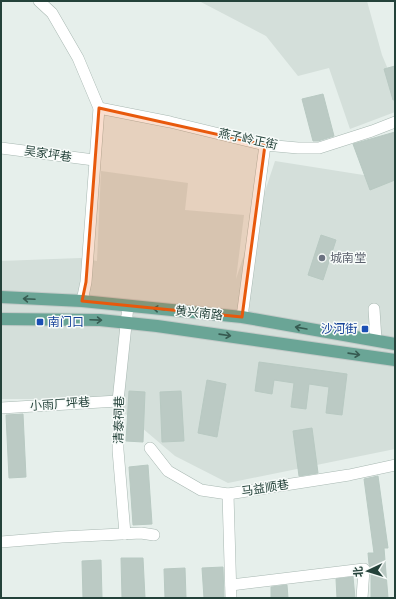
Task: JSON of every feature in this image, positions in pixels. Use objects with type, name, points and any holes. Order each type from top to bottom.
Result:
[{"type":"main road","name":"黄兴南路","points":[[1,297],[82,301],[242,317],[395,344]]},
{"type":"main road","name":"黄兴南路","points":[[1,319],[100,320],[126,322],[395,360]]},
{"type":"street","points":[[39,1],[52,13],[78,58],[99,108],[86,282],[82,301]]},
{"type":"street","name":"燕子岭正街","points":[[99,108],[170,122],[265,145],[298,148],[319,148],[395,122]]},
{"type":"street","points":[[242,317],[265,145]]},
{"type":"street","name":"吴家坪巷","points":[[1,148],[94,160]]},
{"type":"street","name":"清泰祠巷","points":[[125,534],[118,450],[118,401],[128,306]]},
{"type":"street","points":[[374,309],[376,340]]},
{"type":"street","name":"小雨厂坪巷","points":[[1,408],[118,401]]},
{"type":"street","name":"马益顺巷","points":[[150,448],[168,471],[201,490],[228,494],[349,475],[395,465]]},
{"type":"street","points":[[228,494],[231,598]]},
{"type":"street","points":[[1,542],[140,533],[154,535]]},
{"type":"street","points":[[231,585],[364,569],[362,598]]},
{"type":"highlighted area","points":[[99,108],[265,145],[242,317],[82,301],[86,282]]},
{"type":"shaded area","points":[[199,1],[367,1],[382,55],[395,86],[395,112],[350,129],[329,68],[298,76],[266,36]]},
{"type":"shaded area","points":[[275,161],[376,177],[395,178],[395,449],[228,483],[175,456],[108,399],[1,399],[1,261],[80,258],[97,261],[101,171],[188,183],[185,210],[244,215],[236,279]]},
{"type":"building","points":[[395,66],[395,100],[393,100],[384,69]]},
{"type":"building","points":[[323,94],[334,136],[313,141],[302,99]]},
{"type":"building","points":[[395,132],[395,180],[370,190],[353,144]]},
{"type":"building","name":"城南堂","points":[[321,235],[336,240],[323,280],[308,275]]},
{"type":"building","points":[[259,362],[347,374],[342,415],[326,413],[329,387],[309,384],[306,409],[291,407],[294,383],[274,380],[272,394],[255,391]]},
{"type":"building","points":[[207,380],[226,384],[217,437],[198,433]]},
{"type":"building","points":[[129,391],[145,392],[143,442],[126,441]]},
{"type":"building","points":[[181,391],[184,441],[162,442],[160,392]]},
{"type":"building","points":[[23,414],[26,477],[9,478],[6,415]]},
{"type":"building","points":[[312,428],[318,473],[299,476],[293,431]]},
{"type":"building","points":[[148,465],[152,524],[133,525],[129,467]]},
{"type":"building","points":[[378,476],[388,548],[384,548],[388,598],[371,598],[371,569],[368,553],[374,553],[364,479]]},
{"type":"building","points":[[121,558],[143,558],[145,598],[122,598]]},
{"type":"building","points":[[101,560],[102,598],[83,598],[82,561]]},
{"type":"building","points":[[223,567],[224,598],[204,598],[202,568]]},
{"type":"building","points":[[185,568],[186,598],[165,598],[164,569]]},
{"type":"building","points":[[353,577],[355,598],[337,598],[336,579]]},
{"type":"building","points":[[287,585],[288,598],[271,598],[271,587]]},
{"type":"place","name":"城南堂","points":[[322,258]]},
{"type":"place","name":"南门口","points":[[40,322]]},
{"type":"place","name":"沙河街","points":[[365,329]]}]
